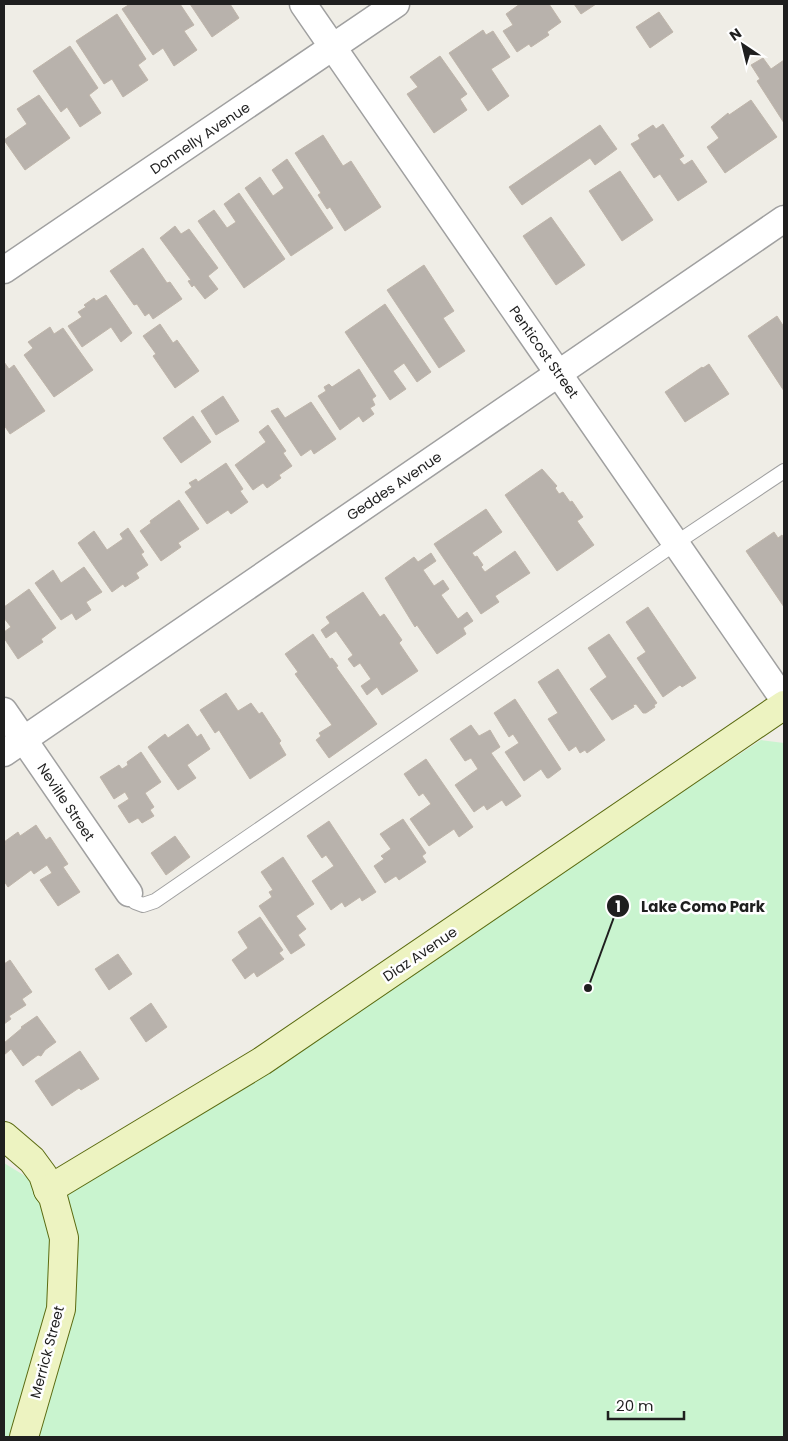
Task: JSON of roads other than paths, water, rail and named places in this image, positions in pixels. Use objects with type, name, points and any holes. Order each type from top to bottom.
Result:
[{"type":"street","name":"Penticost Street","points":[[303,4],[784,700]]},
{"type":"street","name":"Donnelly Avenue","points":[[4,270],[396,4]]},
{"type":"street","name":"Geddes Avenue","points":[[14,747],[784,219]]},
{"type":"street","name":"Diaz Avenue","points":[[48,1190],[262,1062],[784,705]]},
{"type":"street","name":"Neville Street","points":[[4,711],[14,747],[129,893]]},
{"type":"street","name":"Merrick Street","points":[[4,1136],[32,1160],[43,1175],[48,1190],[53,1197],[64,1238],[61,1309],[24,1437]]},
{"type":"lane","points":[[129,893],[135,902],[143,905],[155,901],[676,543],[784,471]]},
{"type":"place","name":"Lake Como Park","points":[[588,988]]}]
